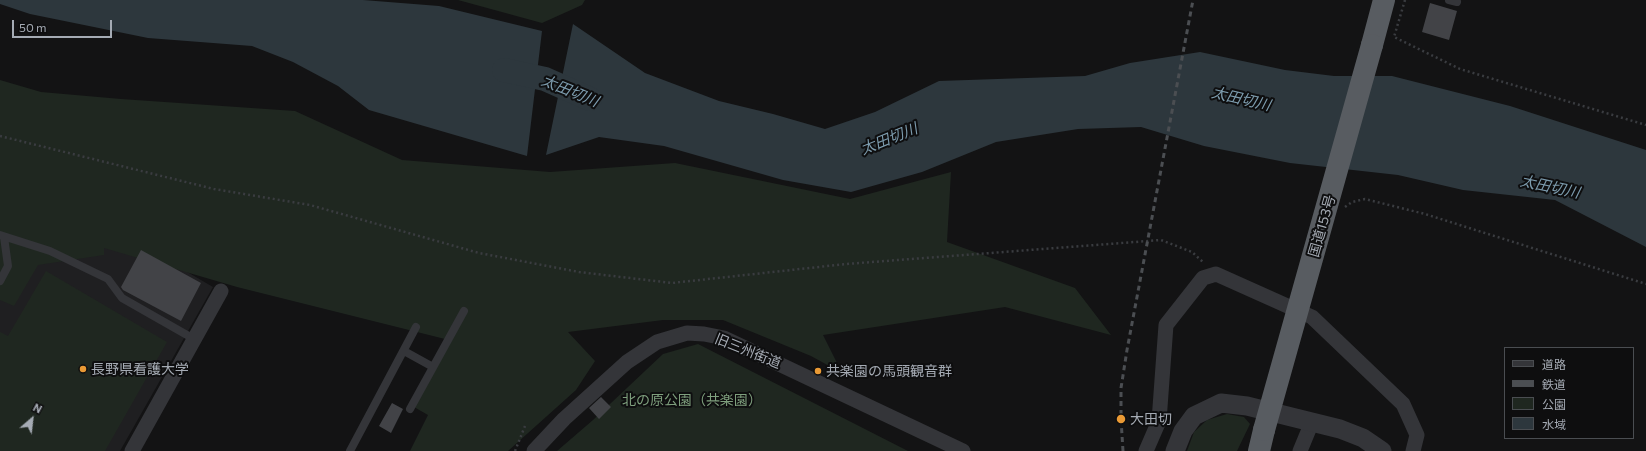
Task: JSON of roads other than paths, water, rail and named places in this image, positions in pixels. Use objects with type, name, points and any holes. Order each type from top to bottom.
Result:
[{"type":"highway","name":"国道153号","points":[[1259,451],[1384,0]]},
{"type":"street","points":[[1146,451],[1158,421],[1166,325],[1203,278],[1216,274],[1312,318],[1403,404],[1417,435],[1413,451]]},
{"type":"street","points":[[132,451],[221,291]]},
{"type":"street","name":"旧三州街道","points":[[534,451],[564,419],[628,362],[657,342],[687,334],[704,334],[724,338],[963,451]]},
{"type":"street","points":[[1175,451],[1183,431],[1194,416],[1221,403],[1247,406],[1340,428],[1363,438],[1382,451]]},
{"type":"street","points":[[1300,451],[1312,422]]},
{"type":"lane","points":[[0,281],[8,266],[2,236],[50,251],[108,279],[122,298],[194,338]]},
{"type":"lane","points":[[410,409],[464,311]]},
{"type":"lane","points":[[350,451],[416,327]]},
{"type":"lane","points":[[404,351],[433,367]]},
{"type":"water","points":[[0,0],[363,0],[439,6],[542,31],[527,156],[369,110],[338,86],[293,62],[252,46],[148,38],[30,14],[0,4]]},
{"type":"water","points":[[573,24],[645,73],[719,101],[773,114],[825,129],[875,112],[939,81],[1085,76],[1130,63],[1200,52],[1285,70],[1334,76],[1392,76],[1510,106],[1646,150],[1646,247],[1555,200],[1463,190],[1398,175],[1290,163],[1204,146],[1141,127],[1078,129],[996,142],[922,172],[851,192],[783,180],[664,146],[599,137],[546,155]]},
{"type":"waterway","name":"太田切川","points":[[504,70],[545,79],[590,99]]},
{"type":"railway","points":[[1123,451],[1121,388],[1193,0]]},
{"type":"place","name":"長野県看護大学","points":[[83,369]]},
{"type":"place","name":"共楽園の馬頭観音群","points":[[818,371]]},
{"type":"place","name":"大田切","points":[[1121,419]]},
{"type":"park label","name":"北の原公園（共楽園）","points":[[692,400]]}]
